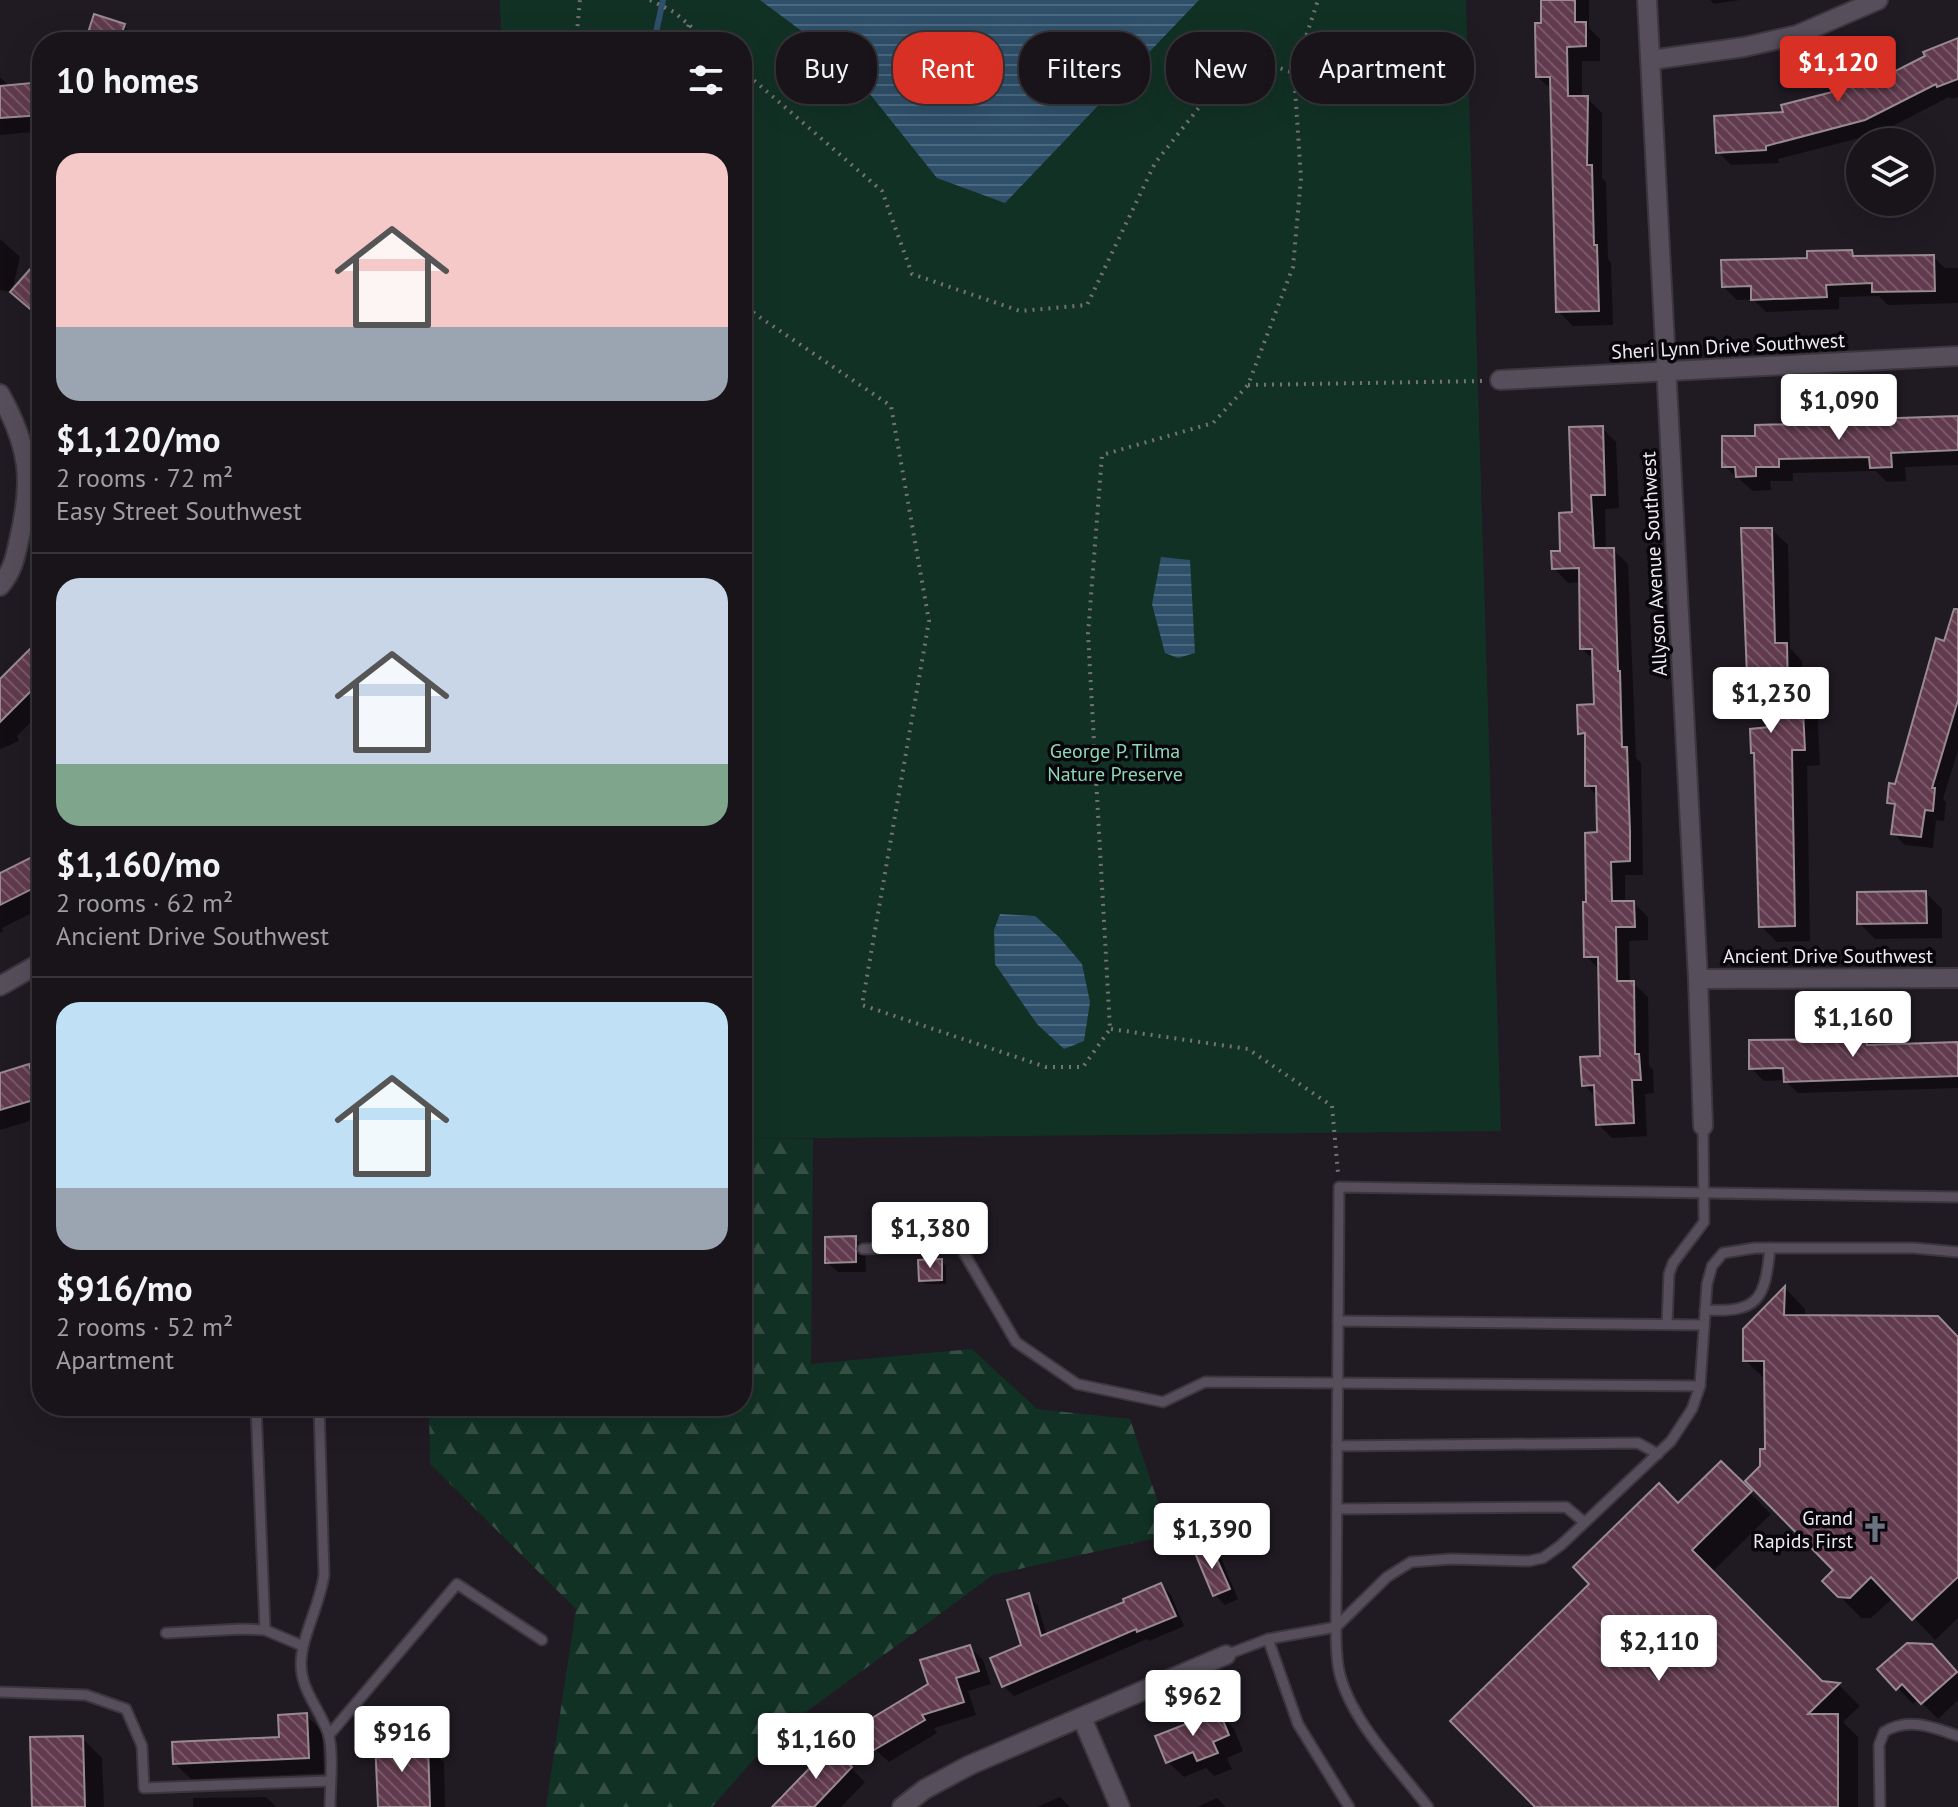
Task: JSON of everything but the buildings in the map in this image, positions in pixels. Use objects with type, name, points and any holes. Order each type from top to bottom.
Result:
[{"type":"street","name":"Allyson Avenue Southwest","points":[[1647,0],[1703,1126]]},
{"type":"street","points":[[1651,60],[1744,47],[1797,35],[1878,0]]},
{"type":"street","name":"Sheri Lynn Drive Southwest","points":[[1500,380],[1958,356]]},
{"type":"street","points":[[0,394],[17,425],[27,464],[28,503],[11,573],[0,586]]},
{"type":"street","points":[[0,986],[32,968]]},
{"type":"street","name":"Ancient Drive Southwest","points":[[1698,979],[1958,978]]},
{"type":"street","points":[[902,1807],[925,1789],[970,1765],[1226,1655]]},
{"type":"street","points":[[1082,1718],[1120,1807]]},
{"type":"lane","points":[[1667,1324],[1669,1274],[1677,1254],[1704,1222],[1703,1126]]},
{"type":"lane","points":[[1428,1807],[1351,1703],[1339,1669],[1336,1627],[1339,1187],[1958,1197]]},
{"type":"lane","points":[[863,1249],[961,1248],[1016,1342],[1077,1384],[1163,1402],[1205,1382],[1700,1386]]},
{"type":"lane","points":[[1226,1655],[1268,1639],[1336,1627],[1387,1577],[1411,1562],[1451,1559],[1529,1561],[1543,1558],[1561,1545],[1658,1454],[1684,1422],[1700,1386],[1705,1310],[1712,1266],[1723,1253],[1770,1248],[1958,1252]]},
{"type":"lane","points":[[1705,1310],[1733,1311],[1752,1304],[1765,1286],[1770,1248]]},
{"type":"lane","points":[[1338,1321],[1704,1325]]},
{"type":"lane","points":[[256,1416],[265,1630]]},
{"type":"lane","points":[[319,1416],[324,1575],[321,1597],[303,1646],[301,1665],[304,1686],[329,1735],[330,1807]]},
{"type":"lane","points":[[1337,1446],[1638,1443],[1658,1454]]},
{"type":"lane","points":[[1337,1509],[1566,1507],[1584,1522]]},
{"type":"lane","points":[[329,1735],[457,1584],[542,1640]]},
{"type":"lane","points":[[166,1633],[265,1630],[303,1646]]},
{"type":"lane","points":[[1268,1639],[1298,1724],[1349,1807]]},
{"type":"lane","points":[[0,1692],[86,1695],[126,1709],[142,1746],[144,1788],[330,1781]]},
{"type":"lane","points":[[1880,1807],[1879,1745],[1884,1732],[1903,1724],[1926,1725],[1958,1736]]},
{"type":"path","points":[[577,32],[580,0]]},
{"type":"path","points":[[651,0],[674,12],[698,32]]},
{"type":"path","points":[[1307,32],[1318,0]]},
{"type":"path","points":[[686,32],[689,24]]},
{"type":"path","points":[[752,79],[882,191],[912,274],[1020,311],[1087,305],[1155,163],[1228,71],[1265,63],[1291,72]]},
{"type":"path","points":[[752,311],[891,406],[929,621],[862,1005],[1046,1067],[1083,1067],[1110,1029],[1088,634],[1102,455],[1213,423],[1248,385],[1293,267],[1301,178],[1296,104]]},
{"type":"path","points":[[1248,385],[1500,380]]},
{"type":"path","points":[[1110,1029],[1248,1049],[1332,1106],[1339,1187]]},
{"type":"green space","name":"George P. Tilma Nature Preserve","points":[[500,0],[1466,0],[1467,32],[1291,32],[1291,104],[1469,104],[1501,1131],[752,1139],[752,32],[501,32]]},
{"type":"green space","points":[[752,1139],[813,1139],[811,1364],[972,1349],[1037,1409],[1130,1419],[1169,1535],[993,1575],[776,1734],[712,1807],[546,1807],[576,1609],[430,1464],[429,1416],[752,1416]]},
{"type":"water","points":[[760,0],[1199,0],[1150,51],[1150,32],[1019,32],[1019,104],[1100,104],[1005,203],[937,178],[877,103],[877,32],[803,32]]},
{"type":"water","points":[[1161,557],[1190,560],[1195,653],[1178,658],[1165,653],[1152,604]]},
{"type":"water","points":[[1000,914],[1035,916],[1059,937],[1082,964],[1090,1002],[1084,1041],[1064,1049],[1037,1024],[995,964],[994,930]]},
{"type":"waterway","points":[[656,32],[663,0]]},
{"type":"place","name":"Grand Rapids First","points":[[1875,1529]]}]
